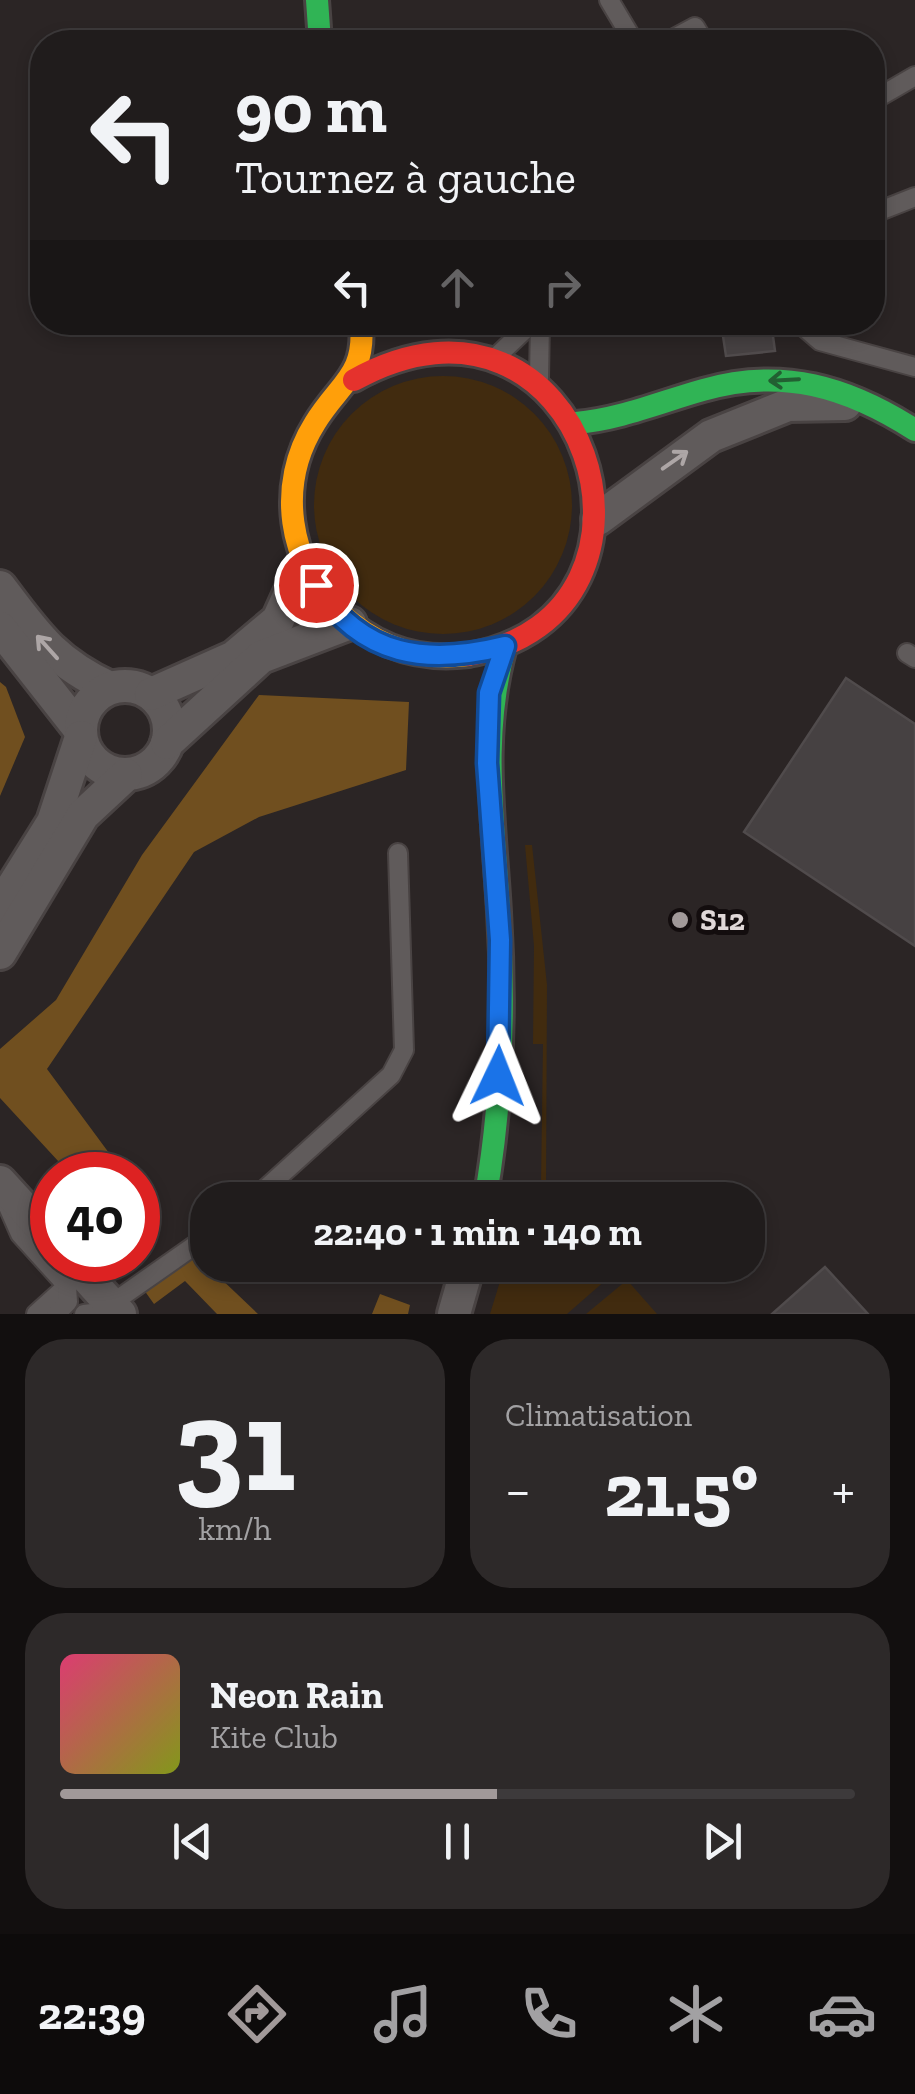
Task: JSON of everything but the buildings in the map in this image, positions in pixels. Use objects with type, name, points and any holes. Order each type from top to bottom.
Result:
[{"type":"main road","points":[[317,0],[319,30]]},
{"type":"main road","points":[[354,380],[365,346],[364,335]]},
{"type":"main road","points":[[420,344],[495,358],[539,383],[576,422],[595,469],[598,520],[589,560],[569,596],[541,626],[505,646],[458,658],[410,655],[366,636],[329,605],[304,564],[292,524],[293,483],[300,457],[324,408],[354,380],[420,344]]},
{"type":"main road","points":[[576,422],[617,421],[726,384],[808,378],[876,404],[915,430]]},
{"type":"main road","points":[[489,1182],[496,1146],[501,970],[487,763],[488,712],[489,693],[505,646]]},
{"type":"street","points":[[598,520],[672,461],[788,404],[876,404]]},
{"type":"street","points":[[150,694],[234,656],[278,620],[304,564]]},
{"type":"street","points":[[0,587],[47,650],[78,673],[110,688]]},
{"type":"street","points":[[0,953],[82,816],[126,775],[152,766],[167,743],[261,657],[350,623]]},
{"type":"street","points":[[0,628],[80,733],[100,766],[126,775]]},
{"type":"street","points":[[0,907],[53,822],[89,704],[110,688],[124,686],[150,694],[167,716],[167,743]]},
{"type":"street","points":[[0,1185],[30,1216]]},
{"type":"street","points":[[78,1282],[108,1311]]},
{"type":"street","points":[[454,1314],[463,1282]]},
{"type":"lane","points":[[609,0],[627,30]]},
{"type":"lane","points":[[885,93],[915,76]]},
{"type":"lane","points":[[885,209],[915,197]]},
{"type":"lane","points":[[495,358],[521,335]]},
{"type":"lane","points":[[537,335],[539,383]]},
{"type":"lane","points":[[813,335],[820,341],[915,367]]},
{"type":"lane","points":[[273,1182],[391,1075],[404,1050],[398,853]]},
{"type":"lane","points":[[0,1185],[20,1234],[30,1242]]},
{"type":"lane","points":[[108,1311],[190,1250]]},
{"type":"lane","points":[[36,1314],[62,1282]]},
{"type":"lane","points":[[56,1314],[68,1302],[69,1282]]},
{"type":"shaded area","points":[[443,376],[493,385],[535,413],[563,455],[572,505],[563,555],[535,597],[493,625],[443,634],[393,625],[351,597],[323,555],[314,505],[323,455],[351,413],[393,385]]},
{"type":"shaded area","points":[[0,682],[6,687],[25,737],[0,796]]},
{"type":"shaded area","points":[[259,695],[409,702],[406,770],[259,817],[194,852],[47,1069],[108,1152],[50,1152],[0,1098],[0,1049],[56,1000],[142,855]]},
{"type":"shaded area","points":[[525,845],[532,845],[547,985],[546,1182],[541,1182],[543,1044],[533,1044],[534,946]]},
{"type":"shaded area","points":[[190,1258],[190,1282],[224,1282],[258,1314],[217,1314],[185,1281],[154,1304],[144,1290]]},
{"type":"shaded area","points":[[500,1282],[604,1282],[567,1314],[490,1314]]},
{"type":"shaded area","points":[[629,1282],[657,1314],[586,1314]]},
{"type":"shaded area","points":[[380,1294],[410,1305],[408,1314],[372,1314]]},
{"type":"traffic: fast","points":[[317,0],[319,30]]},
{"type":"traffic: fast","points":[[576,423],[625,414],[732,383],[787,381],[839,392],[915,430]]},
{"type":"traffic: fast","points":[[488,1182],[502,1020],[491,746],[497,680],[505,647]]},
{"type":"traffic: slow","points":[[361,335],[355,367],[315,423],[295,472],[293,522],[299,547],[322,593],[368,635],[415,653],[468,655]]},
{"type":"traffic: jam","points":[[354,380],[435,353],[502,363],[552,400],[584,454],[594,517],[580,577],[539,627],[468,655]]},
{"type":"place","name":"S12","points":[[680,920]]},
{"type":"route","points":[[316,585],[329,605],[366,636],[410,655],[458,658],[505,646],[489,693],[487,763],[499,910],[498,1076]]}]
